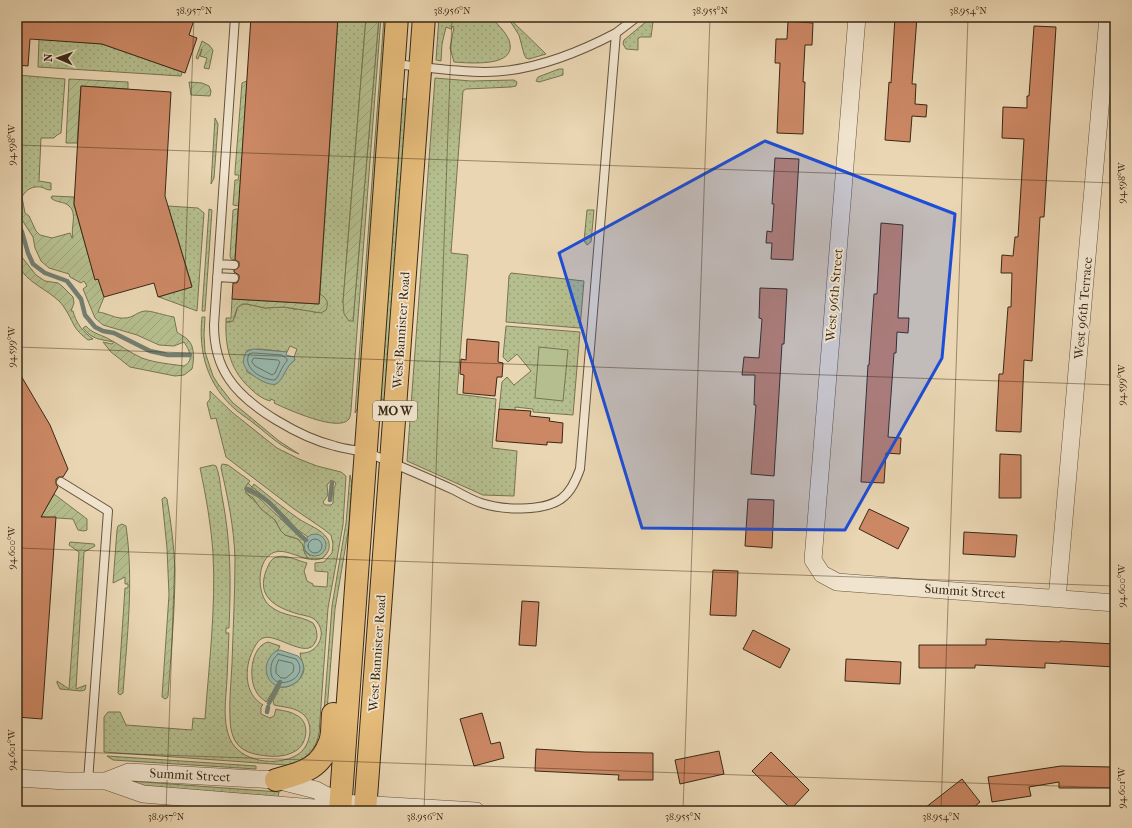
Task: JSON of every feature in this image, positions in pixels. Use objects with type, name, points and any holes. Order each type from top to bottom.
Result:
[{"type":"main road","name":"West Bannister Road","points":[[340,807],[397,17]]},
{"type":"main road","name":"West Bannister Road","points":[[365,808],[424,17]]},
{"type":"main road","points":[[276,780],[300,774],[311,768],[319,761],[331,742],[341,612],[356,580]]},
{"type":"street","name":"West 96th Street","points":[[819,570],[813,560],[857,17]]},
{"type":"street","name":"West 96th Terrace","points":[[1057,599],[1108,17]]},
{"type":"street","name":"Summit Street","points":[[819,570],[822,574],[837,582],[1115,603]]},
{"type":"street","name":"Summit Street","points":[[106,781],[129,772],[276,780],[316,790],[340,807]]},
{"type":"street","name":"Summit Street","points":[[17,778],[66,782],[106,781],[143,794],[314,808],[340,807]]},
{"type":"street","points":[[340,807],[476,811]]},
{"type":"lane","points":[[235,17],[232,78],[214,320],[215,347],[225,373],[236,388],[264,412],[297,432],[334,446],[366,453],[481,503],[497,507],[535,508],[561,499],[574,484],[580,469],[616,33]]},
{"type":"lane","points":[[393,64],[486,72],[527,67],[569,55],[616,33],[638,17]]},
{"type":"lane","points":[[218,264],[234,265]]},
{"type":"lane","points":[[217,277],[234,278]]},
{"type":"lane","points":[[61,482],[108,511],[88,781]]},
{"type":"highlighted area","points":[[765,141],[955,214],[942,358],[845,530],[642,528],[559,253]]},
{"type":"green space","points":[[338,17],[366,17],[343,302],[353,321],[379,17],[381,17],[351,411],[349,419],[343,423],[324,422],[290,410],[274,403],[275,401],[271,399],[270,401],[260,397],[239,376],[234,368],[228,351],[226,322],[231,322],[235,317],[237,308],[242,304],[265,308],[284,307],[310,310],[316,313],[326,300],[320,294]],"holes":[[[290,346],[297,349],[294,357],[295,360],[289,365],[276,384],[267,383],[247,372],[244,357],[248,350],[260,349],[287,352]]]},
{"type":"green space","points":[[366,17],[379,17],[353,321],[349,321],[344,314],[343,302]]},
{"type":"green space","points":[[384,17],[387,17],[358,408],[355,413]]},
{"type":"green space","points":[[439,17],[491,17],[509,40],[510,49],[507,55],[500,60],[491,62],[454,62],[450,48],[453,26],[451,29],[446,27],[442,44],[441,61],[436,60]]},
{"type":"green space","points":[[511,20],[546,54],[529,59],[526,58],[519,35],[510,21]]},
{"type":"green space","points":[[650,20],[653,22],[651,37],[640,37],[638,39],[638,50],[626,49],[623,44],[624,40]]},
{"type":"green space","points":[[39,39],[102,44],[182,72],[181,76],[38,67]]},
{"type":"green space","points":[[202,41],[209,45],[213,50],[209,69],[204,68],[207,58],[200,56],[202,49],[198,59],[196,58]]},
{"type":"green space","points":[[559,69],[563,69],[563,75],[539,82],[536,81],[538,77]]},
{"type":"green space","points":[[17,75],[65,79],[61,133],[54,138],[41,138],[39,181],[51,183],[51,190],[35,187],[28,190],[22,197],[17,194]]},
{"type":"green space","points":[[435,78],[471,81],[514,80],[517,82],[516,86],[511,87],[466,89],[463,91],[451,253],[468,255],[457,394],[496,399],[492,448],[517,451],[514,496],[483,495],[407,461]]},
{"type":"green space","points":[[69,79],[128,82],[128,89],[81,86],[77,143],[66,143]]},
{"type":"green space","points":[[247,81],[239,206],[233,205],[235,180],[238,180],[239,175],[235,175],[235,171],[242,83]]},
{"type":"green space","points":[[189,82],[202,83],[209,86],[211,91],[210,96],[191,95]]},
{"type":"green space","points":[[401,99],[409,99],[386,400],[378,399]]},
{"type":"green space","points":[[215,118],[218,124],[214,178],[211,184]]},
{"type":"green space","points":[[17,194],[22,197],[25,213],[29,216],[36,231],[40,235],[52,238],[70,233],[73,238],[73,213],[69,206],[65,203],[53,200],[51,198],[52,196],[74,197],[74,205],[95,279],[98,279],[104,297],[98,312],[121,318],[128,318],[140,312],[146,311],[174,317],[177,332],[187,339],[192,346],[192,369],[184,375],[175,376],[130,367],[111,352],[103,342],[112,344],[114,342],[90,335],[83,328],[86,326],[93,332],[111,340],[138,356],[152,361],[184,366],[190,358],[184,342],[174,346],[159,345],[137,335],[103,325],[95,318],[83,289],[87,286],[84,281],[81,283],[70,277],[69,274],[49,268],[41,261],[35,248],[33,237],[17,212]]},
{"type":"green space","points":[[168,206],[198,208],[204,213],[197,311],[159,297],[192,286]]},
{"type":"green space","points":[[209,209],[212,210],[205,311],[202,311]]},
{"type":"green space","points":[[238,209],[235,260],[231,259],[230,256],[233,210]]},
{"type":"green space","points":[[587,210],[594,210],[591,242],[587,245],[584,241]]},
{"type":"green space","points":[[17,247],[21,256],[36,275],[45,281],[58,283],[73,297],[74,303],[71,311],[73,311],[80,327],[93,339],[88,340],[81,334],[60,302],[27,277],[22,271],[17,263]]},
{"type":"green space","points":[[511,273],[584,281],[580,328],[506,322],[509,276]]},
{"type":"green space","points":[[320,294],[326,299],[327,303],[326,310],[321,313],[284,307],[265,308],[242,304],[237,308],[233,321],[226,322],[226,318],[231,318],[232,299],[319,304]]},
{"type":"green space","points":[[202,317],[205,317],[205,352],[213,376],[218,384],[232,402],[279,441],[299,454],[281,445],[238,412],[226,401],[218,390],[207,368],[204,356],[201,330]]},
{"type":"green space","points":[[506,326],[580,332],[573,415],[533,412],[533,409],[515,407],[515,411],[499,410],[502,382],[507,377],[514,385],[531,371],[517,354],[508,362],[503,357]]},
{"type":"green space","points":[[539,347],[568,350],[563,401],[535,398]]},
{"type":"green space","points":[[210,391],[233,413],[277,448],[299,459],[317,466],[341,472],[346,476],[343,525],[328,608],[319,734],[315,746],[308,755],[299,761],[287,765],[104,752],[104,717],[108,712],[120,712],[126,725],[192,730],[193,718],[205,719],[212,636],[214,574],[210,521],[200,468],[213,465],[216,466],[219,477],[225,513],[230,562],[229,628],[226,628],[226,633],[229,633],[225,717],[230,739],[235,747],[250,757],[259,760],[279,761],[289,759],[302,751],[306,746],[310,734],[310,727],[305,716],[294,709],[274,705],[273,701],[280,687],[288,687],[301,677],[304,669],[300,653],[311,651],[319,643],[321,638],[320,627],[313,618],[288,611],[273,603],[264,591],[263,583],[269,564],[276,557],[281,556],[307,563],[304,571],[307,581],[313,584],[313,586],[327,587],[328,572],[315,571],[315,563],[324,562],[332,553],[333,544],[331,535],[226,457],[216,418],[211,419],[207,403],[210,399]],"holes":[[[331,480],[335,482],[333,503],[331,505],[325,505],[323,502],[328,495],[327,485]]]},
{"type":"green space","points":[[222,464],[228,465],[250,481],[245,488],[246,493],[275,520],[285,535],[298,539],[303,545],[305,554],[308,557],[308,559],[287,552],[275,552],[264,561],[261,569],[260,586],[265,601],[275,610],[308,620],[313,623],[316,628],[317,635],[314,645],[308,648],[301,648],[277,639],[269,637],[263,638],[258,642],[250,657],[247,672],[249,688],[252,694],[263,705],[261,707],[261,714],[270,718],[274,716],[276,709],[294,714],[301,718],[304,722],[306,732],[301,746],[290,754],[283,756],[259,755],[245,751],[236,742],[231,728],[230,705],[235,558],[232,524],[221,468]]},
{"type":"green space","points":[[350,475],[352,484],[349,526],[335,609],[325,736],[319,747],[323,724],[332,606],[346,523]]},
{"type":"green space","points":[[248,483],[252,487],[254,484],[293,515],[321,532],[327,538],[329,543],[329,550],[325,556],[319,559],[308,559],[304,551],[303,545],[298,539],[285,535],[275,520],[261,509],[253,498],[246,493],[245,488]],"holes":[[[254,488],[298,530],[308,537],[312,535],[310,556],[305,551],[305,542],[258,497],[248,492],[247,489]]]},
{"type":"green space","points":[[54,494],[87,519],[87,530],[78,530],[73,519],[41,517]]},
{"type":"green space","points":[[165,497],[167,499],[171,525],[175,569],[174,617],[168,696],[165,699],[162,697],[169,595],[167,548],[162,499]]},
{"type":"green space","points":[[122,524],[126,526],[130,589],[123,693],[120,695],[118,693],[125,588],[128,588],[128,584],[125,584],[125,577],[113,583],[117,530],[118,526]]},
{"type":"green space","points":[[70,542],[94,544],[95,546],[84,552],[76,689],[86,685],[85,690],[81,691],[60,689],[57,683],[57,681],[69,689],[79,552],[69,545]]},
{"type":"green space","points":[[268,642],[280,646],[267,663],[268,673],[276,685],[266,702],[259,696],[254,687],[252,680],[252,664],[257,650]]},
{"type":"green space","points":[[107,756],[256,766],[256,769],[113,760]]},
{"type":"green space","points":[[130,781],[279,792],[278,797],[145,786]]},
{"type":"water","points":[[253,349],[287,352],[286,355],[294,357],[295,360],[289,366],[279,382],[276,384],[269,384],[254,376],[244,365],[246,352]]},
{"type":"water","points":[[315,534],[323,537],[326,545],[323,553],[315,556],[307,553],[304,545],[307,537]]},
{"type":"water","points":[[280,650],[298,656],[303,665],[302,673],[295,683],[281,687],[271,682],[266,670],[270,657],[274,652]]},
{"type":"building","points":[[17,17],[195,17],[189,35],[197,38],[185,73],[102,44],[30,39],[28,66],[17,65]]},
{"type":"building","points":[[251,17],[338,17],[319,304],[232,299],[233,283],[237,283],[239,279],[239,275],[234,272],[234,270],[239,266],[239,262],[235,260]]},
{"type":"building","points":[[895,17],[917,17],[912,84],[916,84],[915,104],[927,105],[926,117],[912,116],[910,142],[885,140],[889,82],[891,83]]},
{"type":"building","points":[[788,21],[813,23],[812,45],[805,45],[803,134],[777,133],[780,63],[775,63],[776,39],[787,39]]},
{"type":"building","points":[[1034,26],[1056,27],[1044,217],[1040,217],[1032,361],[1024,360],[1021,432],[996,431],[999,374],[1003,374],[1008,307],[1011,307],[1012,273],[1001,273],[1002,255],[1013,256],[1015,237],[1018,237],[1024,139],[1002,138],[1003,107],[1027,108]]},
{"type":"building","points":[[81,86],[171,92],[165,196],[192,287],[158,297],[154,283],[104,297],[98,279],[95,280],[74,204]]},
{"type":"building","points":[[775,158],[799,159],[793,260],[771,259],[772,243],[766,243],[767,231],[772,232]]},
{"type":"building","points":[[881,223],[903,225],[898,318],[909,318],[908,333],[897,332],[888,437],[901,438],[900,454],[886,453],[884,483],[861,482],[868,365],[874,294],[877,294]]},
{"type":"building","points":[[760,288],[787,289],[774,476],[751,474],[756,405],[754,405],[755,375],[742,375],[744,357],[759,358],[762,319],[759,318]]},
{"type":"building","points":[[467,339],[499,342],[498,362],[503,363],[502,377],[497,377],[495,396],[463,393],[464,375],[460,374],[461,359],[466,360]]},
{"type":"building","points":[[17,369],[50,425],[68,469],[63,477],[56,479],[56,484],[58,487],[41,517],[56,517],[42,719],[17,717]]},
{"type":"building","points":[[499,409],[531,411],[530,416],[550,418],[549,421],[563,423],[562,443],[547,442],[547,445],[496,441]]},
{"type":"building","points":[[1000,454],[1021,455],[1021,498],[999,498]]},
{"type":"building","points":[[748,499],[774,500],[772,548],[745,546]]},
{"type":"building","points":[[869,509],[909,528],[898,549],[859,529]]},
{"type":"building","points":[[964,532],[1017,535],[1015,557],[963,554]]},
{"type":"building","points":[[713,570],[738,571],[736,616],[710,615]]},
{"type":"building","points":[[522,601],[539,602],[536,646],[519,645]]},
{"type":"building","points":[[753,630],[790,649],[780,668],[743,649]]},
{"type":"building","points":[[986,639],[1115,644],[1115,667],[1045,663],[1045,668],[975,665],[975,668],[919,668],[919,645],[986,645]]},
{"type":"building","points":[[846,659],[901,662],[900,684],[845,681]]},
{"type":"building","points":[[482,713],[491,744],[500,742],[504,758],[474,766],[460,719]]},
{"type":"building","points":[[536,749],[585,752],[653,753],[653,780],[618,780],[619,775],[535,771]]},
{"type":"building","points":[[719,751],[724,774],[680,784],[675,760]]},
{"type":"building","points":[[771,752],[809,790],[791,809],[752,771]]},
{"type":"building","points":[[1061,766],[1112,767],[1112,788],[1059,788],[1059,782],[1029,787],[1031,796],[992,802],[988,777]]},
{"type":"building","points":[[962,779],[980,802],[969,811],[921,811]]},
{"type":"waterway","points":[[17,222],[33,264],[45,273],[67,281],[81,299],[85,315],[95,327],[103,331],[114,333],[150,351],[168,355],[190,355]]},
{"type":"waterway","points":[[330,500],[332,483]]},
{"type":"waterway","points":[[247,489],[264,498],[306,540]]},
{"type":"waterway","points":[[269,703],[280,682]]},
{"type":"waterway","points":[[267,712],[268,707]]}]
